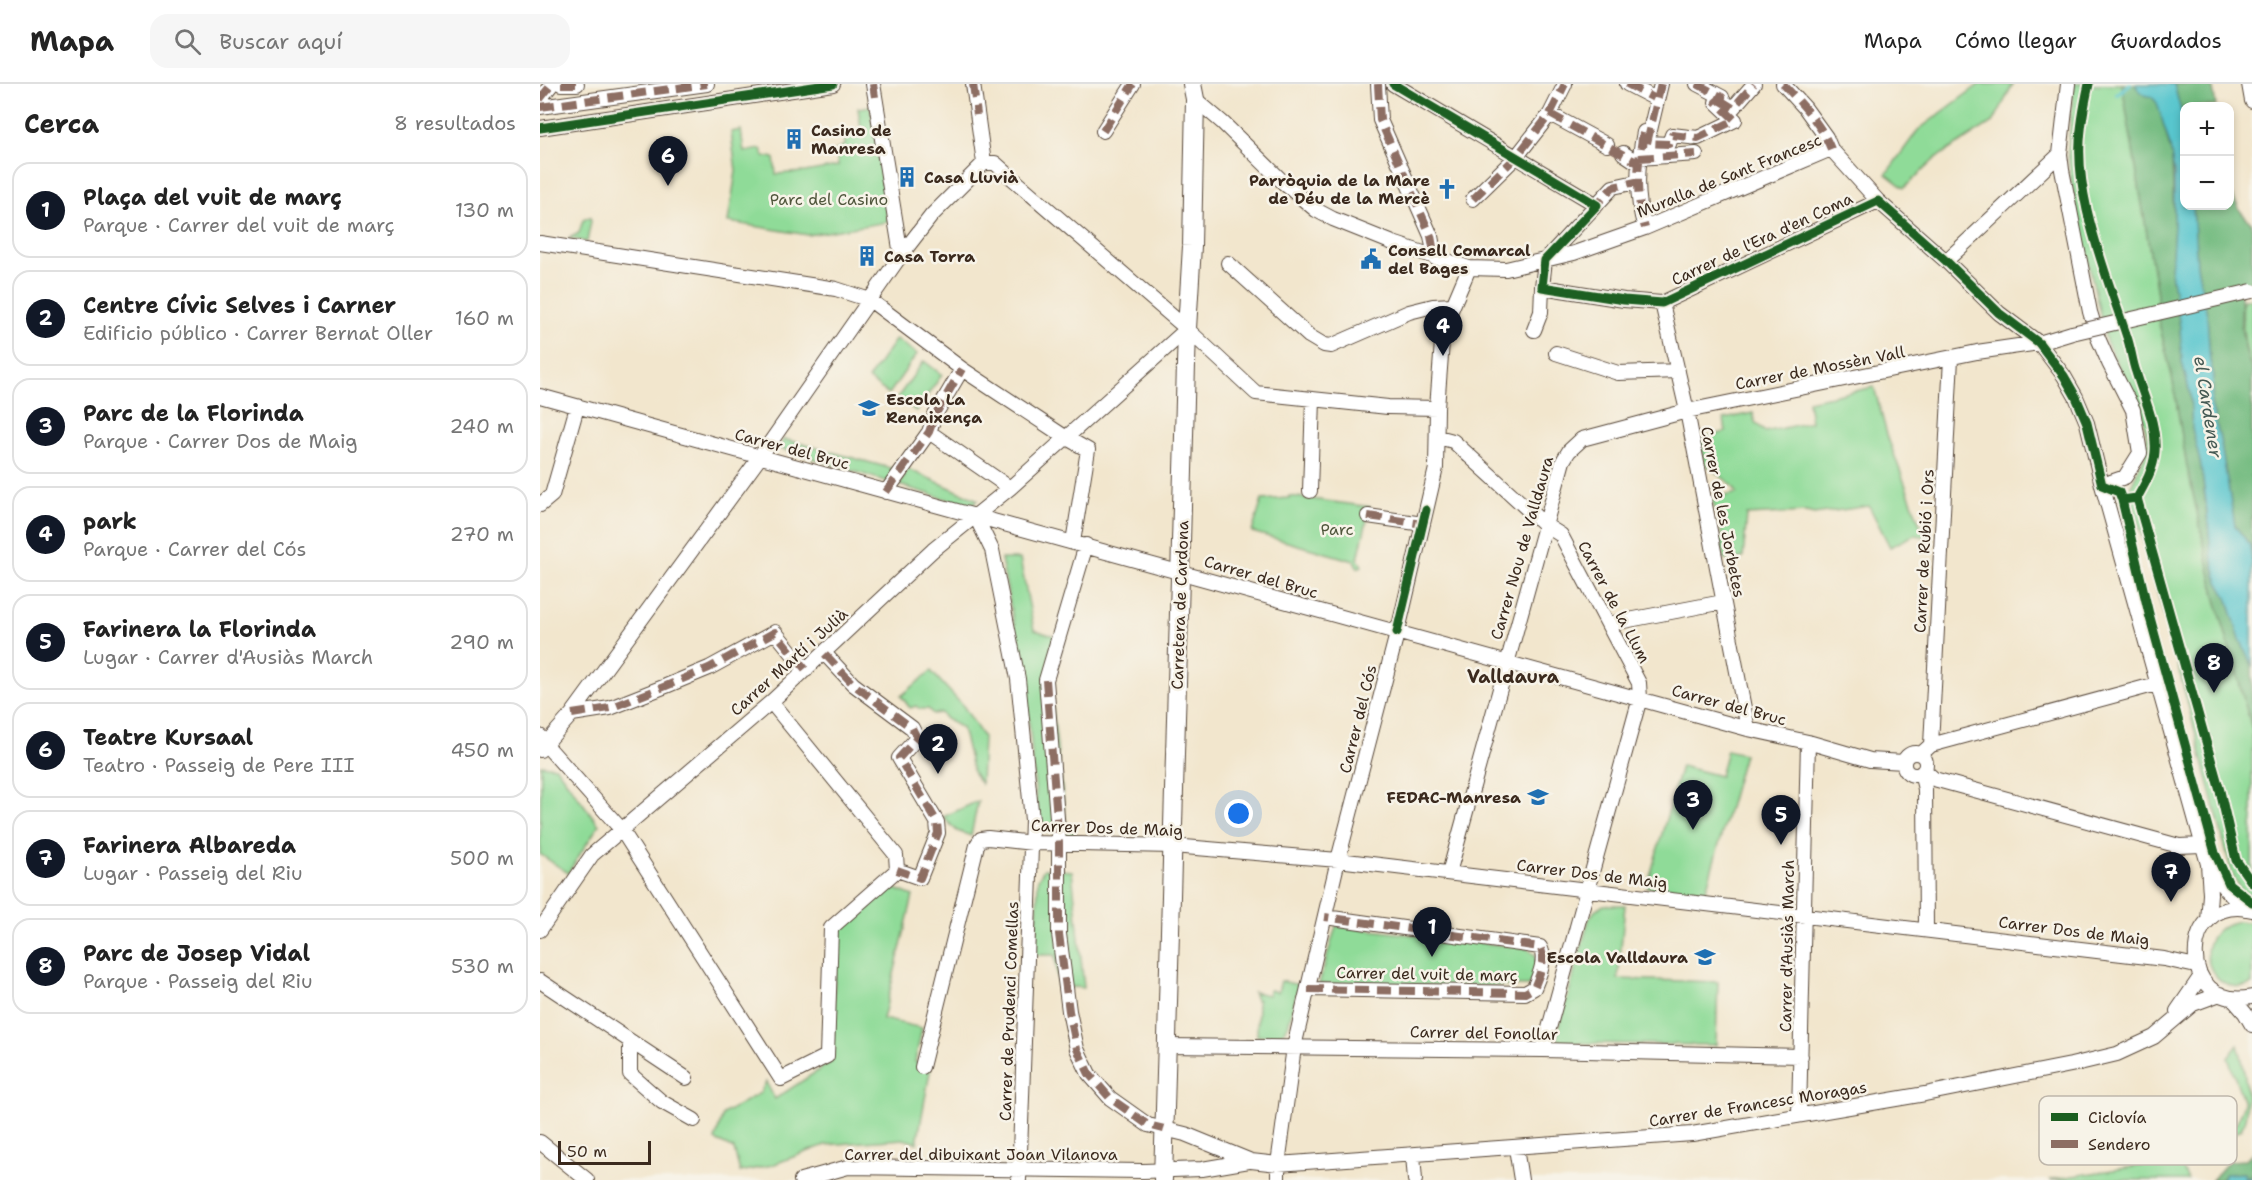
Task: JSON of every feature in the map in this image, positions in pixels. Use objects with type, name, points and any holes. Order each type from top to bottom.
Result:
[{"type":"main road","name":"Carretera de Cardona","points":[[1163,1175],[1187,329],[1192,246],[1194,91]]},
{"type":"street","points":[[540,99],[552,84]]},
{"type":"street","points":[[561,84],[578,84]]},
{"type":"street","points":[[540,107],[707,84]]},
{"type":"street","points":[[540,128],[833,84]]},
{"type":"street","points":[[973,84],[984,163]]},
{"type":"street","points":[[1103,131],[1133,84]]},
{"type":"street","points":[[1378,84],[1380,120],[1431,236],[1435,258]]},
{"type":"street","points":[[1393,84],[1596,205]]},
{"type":"street","points":[[1473,199],[1517,156],[1550,114],[1565,84]]},
{"type":"street","points":[[1627,84],[1657,89]]},
{"type":"street","points":[[1690,84],[1733,108],[1754,84]]},
{"type":"street","points":[[1657,89],[1647,143],[1670,144],[1672,135],[1698,138],[1735,120],[1716,102],[1722,97],[1697,84]]},
{"type":"street","points":[[1783,84],[1805,108],[1826,137],[1831,149]]},
{"type":"street","points":[[2068,84],[2060,154],[2090,312],[2098,338],[2133,410],[2140,453],[2134,466],[2125,477],[2102,485]]},
{"type":"street","points":[[2249,84],[2252,101]]},
{"type":"street","points":[[1646,228],[1636,182],[1638,160],[1657,89]]},
{"type":"street","points":[[874,90],[901,255]]},
{"type":"street","name":"Muralla de Sant Francesc","points":[[1194,91],[1285,184],[1316,210],[1355,229],[1468,268],[1506,269],[1574,253],[1646,228],[1831,149],[1878,201],[1946,261],[1999,313],[2039,343],[2064,376],[2076,397],[2087,423],[2102,485],[2208,864]]},
{"type":"street","points":[[1550,114],[1607,145]]},
{"type":"street","points":[[1623,153],[1638,160],[1696,154]]},
{"type":"street","points":[[1946,261],[2060,154]]},
{"type":"street","points":[[897,870],[831,928],[827,1056],[781,1079],[621,829],[542,743],[572,714],[760,457],[932,214],[984,163],[995,163],[1187,329],[1256,393],[1388,407],[1437,408]]},
{"type":"street","points":[[1534,330],[1540,312],[1545,260],[1613,187],[1636,182]]},
{"type":"street","name":"Carrer de l'Era d'en Coma","points":[[1542,287],[1624,300],[1662,303],[1878,201]]},
{"type":"street","points":[[540,243],[836,289],[870,300],[962,369],[1088,450],[1079,543]]},
{"type":"street","points":[[1228,263],[1309,336],[1324,345],[1338,344],[1409,312],[1432,306],[1453,305]]},
{"type":"street","name":"Carrer del Cós","points":[[1278,1180],[1278,1164],[1294,1047],[1324,917],[1397,632],[1436,468],[1437,408],[1443,329],[1468,268]]},
{"type":"street","name":"Carrer de Mossèn Vall","points":[[1610,432],[1687,411],[1951,358],[2039,343],[2072,333],[2252,291]]},
{"type":"street","name":"Carrer de les Jorbetes","points":[[1662,303],[1687,411],[1748,729]]},
{"type":"street","name":"Carrer Martí i Julià","points":[[540,930],[592,855],[771,702],[825,654],[933,550],[1010,488],[1187,329]]},
{"type":"street","points":[[1556,353],[1618,373],[1678,371]]},
{"type":"street","name":"Carrer de Rubió i Ors","points":[[1926,929],[1926,789],[1922,772],[1926,761],[1951,358]]},
{"type":"street","points":[[886,492],[928,432],[935,415],[962,369]]},
{"type":"street","name":"Carrer del Bruc","points":[[540,396],[1748,729],[1808,742],[1870,760],[1904,762]]},
{"type":"street","points":[[1310,491],[1313,399]]},
{"type":"street","points":[[540,505],[552,495],[577,407]]},
{"type":"street","points":[[928,432],[1010,488]]},
{"type":"street","name":"Carrer Nou de Valldaura","points":[[1449,873],[1563,461],[1569,451],[1582,439],[1610,432]]},
{"type":"street","name":"Carrer de la Llum","points":[[1438,437],[1453,441],[1545,525],[1561,536],[1639,683],[1640,698]]},
{"type":"street","points":[[1368,516],[1423,524]]},
{"type":"street","name":"Carrer de Prudenci Comellas","points":[[976,517],[992,550],[1018,679],[1030,791],[1033,843],[1019,1175]]},
{"type":"street","name":"Carrer de Francesc Moragas","points":[[1079,543],[1046,680],[1059,843],[1059,933],[1077,1049],[1089,1074],[1110,1098],[1148,1125],[1164,1121],[1185,1134],[1251,1161]]},
{"type":"street","points":[[1608,624],[1723,602]]},
{"type":"street","points":[[572,714],[610,708],[666,686],[709,668],[776,632],[806,670]]},
{"type":"street","points":[[825,654],[853,684],[912,728],[917,738],[899,758],[937,822],[938,833],[920,878],[897,870]]},
{"type":"street","points":[[2157,684],[1910,754],[1904,762],[1905,767],[1909,773],[1914,775],[1922,772],[1934,779],[2179,846],[2201,845]]},
{"type":"street","points":[[1543,1050],[1585,890],[1640,698]]},
{"type":"street","points":[[771,702],[896,855],[897,870]]},
{"type":"street","name":"Carrer d'Ausiàs March","points":[[1799,1114],[1808,742]]},
{"type":"street","name":"Carrer Dos de Maig","points":[[922,1067],[977,845],[981,839],[1033,843],[1173,846],[1338,860],[2164,959],[2198,971]]},
{"type":"street","points":[[2208,864],[2224,889],[2249,909]]},
{"type":"street","points":[[2208,864],[2210,894],[2208,921]]},
{"type":"street","points":[[2249,909],[2227,910],[2208,921],[2195,945],[2198,971],[2209,986],[2226,996],[2245,1013],[2252,1025]]},
{"type":"street","name":"Carrer del vuit de març","points":[[1308,988],[1525,993],[1534,988],[1539,977],[1543,958],[1540,947],[1324,917]]},
{"type":"street","name":"Carrer de Francesc Moragas","points":[[2154,1037],[2187,999],[2198,971]]},
{"type":"street","points":[[540,981],[686,1078]]},
{"type":"street","name":"Carrer de Francesc Moragas","points":[[1163,1175],[1251,1161],[1278,1164],[1692,1134],[1924,1094],[2071,1065],[2117,1053],[2154,1037],[2193,1004],[2226,996],[2252,997]]},
{"type":"street","points":[[630,1042],[630,1074],[662,1102],[694,1120]]},
{"type":"street","name":"Carrer del Fonollar","points":[[1166,1046],[1543,1050],[1801,1056]]},
{"type":"street","points":[[540,1142],[587,1180]]},
{"type":"street","points":[[1516,1148],[1521,1180]]},
{"type":"street","points":[[1413,1155],[1415,1180]]},
{"type":"street","name":"Carrer del dibuixant Joan Vilanova","points":[[801,1180],[848,1167],[1019,1175],[1163,1175]]},
{"type":"green space","points":[[1980,84],[2013,84],[1994,121],[1936,158],[1904,188],[1886,174],[1918,130]]},
{"type":"green space","points":[[2074,84],[2122,84],[2157,294],[2158,319],[2172,376],[2187,466],[2216,599],[2252,729],[2252,897],[2242,891],[2232,874],[2176,658],[2129,490],[2148,444],[2140,410],[2106,341],[2072,188],[2068,152]]},
{"type":"green space","points":[[2122,84],[2135,84],[2144,95],[2152,97],[2158,103],[2172,156],[2174,226],[2171,272],[2180,327],[2182,362],[2190,394],[2192,429],[2201,466],[2213,565],[2252,666],[2252,729],[2216,599],[2187,466],[2172,376],[2158,319],[2157,294]]},
{"type":"green space","points":[[2174,84],[2212,84],[2215,102],[2180,102],[2180,107]]},
{"type":"green space","name":"Parc del Casino","points":[[870,106],[888,222],[808,235],[728,222],[736,171],[731,132],[741,130],[744,152],[761,149],[764,156],[774,158],[776,174],[838,166],[836,150],[845,145],[845,137],[862,135],[858,108]]},
{"type":"green space","points":[[2234,199],[2241,212],[2252,224],[2252,280],[2239,285],[2242,336],[2252,371],[2252,563],[2250,545],[2235,526],[2220,439],[2211,404],[2214,375],[2210,361],[2207,314],[2197,266],[2193,210],[2234,210]]},
{"type":"green space","points":[[590,217],[587,242],[569,238],[579,233],[583,220]]},
{"type":"green space","points":[[2252,299],[2252,371],[2245,345],[2242,318],[2243,300]]},
{"type":"green space","points":[[896,339],[917,354],[889,394],[868,379]]},
{"type":"green space","points":[[924,361],[942,375],[916,411],[897,398]]},
{"type":"green space","points":[[1874,387],[1888,438],[1921,527],[1930,525],[1929,537],[1914,535],[1890,547],[1869,506],[1814,514],[1806,512],[1747,515],[1743,558],[1724,560],[1719,539],[1723,538],[1712,499],[1737,493],[1732,485],[1704,463],[1700,438],[1726,432],[1724,419],[1753,413],[1755,422],[1765,432],[1811,422],[1808,401]]},
{"type":"green space","points":[[784,439],[897,470],[888,482],[779,448]]},
{"type":"green space","points":[[908,469],[978,500],[970,506],[899,485]]},
{"type":"green space","name":"Parc","points":[[1289,496],[1370,507],[1358,559],[1362,566],[1358,568],[1354,561],[1252,532],[1262,500],[1289,498]]},
{"type":"green space","points":[[1001,559],[1020,559],[1034,630],[1064,639],[1051,682],[1051,694],[1066,825],[1076,834],[1039,832],[1028,710],[1020,654]]},
{"type":"green space","points":[[931,671],[964,707],[983,737],[981,784],[973,772],[962,728],[946,719],[941,713],[933,714],[928,709],[920,709],[916,706],[910,708],[901,696]]},
{"type":"green space","points":[[1727,750],[1744,754],[1705,894],[1647,887],[1681,766],[1720,776]]},
{"type":"green space","points":[[541,765],[556,767],[599,825],[568,873],[540,854]]},
{"type":"green space","points":[[978,801],[971,836],[957,831],[943,817]]},
{"type":"green space","points":[[1044,869],[1072,871],[1084,988],[1074,987],[1059,991],[1055,955],[1036,955],[1038,879]]},
{"type":"green space","points":[[889,884],[913,896],[883,1019],[922,1028],[915,1062],[931,1066],[917,1143],[903,1139],[825,1145],[772,1165],[740,1172],[734,1149],[715,1140],[723,1114],[760,1093],[766,1082],[775,1099],[831,1062],[835,932]]},
{"type":"green space","points":[[1604,905],[1625,905],[1618,979],[1718,982],[1716,1045],[1566,1043],[1559,1041],[1557,1036],[1589,919],[1596,909]]},
{"type":"green space","points":[[2239,921],[2252,923],[2252,984],[2237,987],[2224,983],[2215,974],[2209,963],[2207,950],[2212,938],[2222,928]]},
{"type":"green space","points":[[1336,926],[1526,948],[1536,956],[1536,970],[1529,986],[1319,984]]},
{"type":"green space","points":[[1281,981],[1299,985],[1288,1026],[1280,1035],[1257,1036],[1258,1000],[1253,992],[1268,995],[1270,990],[1278,992]]},
{"type":"green space","points":[[2238,1045],[2247,1101],[2244,1121],[2241,1129],[2237,1131],[2237,1122],[2244,1103],[2228,1058]]},
{"type":"green space","points":[[2252,1154],[2252,1175],[2244,1177],[2244,1173],[2225,1174],[2221,1180],[2212,1180],[2225,1165],[2237,1165],[2237,1161],[2246,1160]]},
{"type":"green space","points":[[2146,1165],[2181,1165],[2188,1180],[2050,1180]]},
{"type":"water","name":"el Cardener","points":[[2135,84],[2174,84],[2180,107],[2180,210],[2193,210],[2197,266],[2207,314],[2210,361],[2214,375],[2211,404],[2220,439],[2235,526],[2250,545],[2252,666],[2240,639],[2227,597],[2218,582],[2211,553],[2201,466],[2192,429],[2190,394],[2182,362],[2180,327],[2171,272],[2174,173],[2170,146],[2157,103],[2152,97],[2144,95]]},
{"type":"water","points":[[2245,1173],[2244,1177],[2252,1176],[2252,1180],[2221,1180],[2225,1174]]},
{"type":"waterway","points":[[2117,94],[2130,84]]},
{"type":"marked path","points":[[540,99],[552,84]]},
{"type":"marked path","points":[[561,84],[577,84]]},
{"type":"marked path","points":[[540,107],[707,84]]},
{"type":"marked path","points":[[873,84],[875,97]]},
{"type":"marked path","points":[[973,84],[977,115]]},
{"type":"marked path","points":[[1103,131],[1133,84]]},
{"type":"marked path","points":[[1378,84],[1380,120],[1431,236],[1435,258]]},
{"type":"marked path","points":[[1473,199],[1517,156],[1550,114],[1565,84]]},
{"type":"marked path","points":[[1627,84],[1654,98]]},
{"type":"marked path","points":[[1661,84],[1647,143],[1669,144],[1672,135],[1698,138],[1735,120],[1716,102],[1722,97],[1697,84]]},
{"type":"marked path","points":[[1720,100],[1733,108],[1754,84]]},
{"type":"marked path","points":[[1783,84],[1816,123],[1831,149]]},
{"type":"marked path","points":[[1550,114],[1638,163]]},
{"type":"marked path","points":[[1643,133],[1638,181],[1645,228]]},
{"type":"marked path","points":[[1639,158],[1696,154]]},
{"type":"marked path","points":[[1592,209],[1613,187],[1636,182]]},
{"type":"marked path","points":[[886,492],[929,432],[935,415],[962,369]]},
{"type":"marked path","points":[[1368,516],[1423,524]]},
{"type":"marked path","points":[[572,714],[610,708],[666,686],[709,668],[775,632],[806,670]]},
{"type":"marked path","points":[[825,654],[853,684],[912,728],[917,738],[899,758],[937,822],[938,833],[920,878],[897,870]]},
{"type":"marked path","points":[[1046,680],[1059,843],[1059,934],[1069,1011],[1077,1049],[1089,1074],[1110,1098],[1148,1125],[1164,1129]]},
{"type":"marked path","points":[[1308,989],[1525,993],[1534,988],[1542,967],[1543,957],[1540,947],[1325,917]]},
{"type":"cycle path","points":[[540,128],[833,84]]},
{"type":"cycle path","points":[[1393,84],[1597,205],[1545,260],[1542,287],[1624,300],[1662,303],[1878,201],[1946,261],[1999,313],[2039,343],[2064,376],[2076,397],[2087,423],[2102,485],[2119,492],[2149,614],[2215,853],[2229,884],[2252,902]]},
{"type":"cycle path","points":[[2089,84],[2082,117],[2080,147],[2083,193],[2105,274],[2149,411],[2155,441],[2153,464],[2140,493],[2137,498],[2122,500]]},
{"type":"cycle path","points":[[2137,498],[2220,791],[2236,860],[2252,883]]},
{"type":"cycle path","points":[[1397,632],[1426,510]]},
{"type":"place","name":"Casino de Manresa","points":[[794,139]]},
{"type":"place","name":"Casa Lluvià","points":[[907,177]]},
{"type":"place","name":"Teatre Kursaal","points":[[668,186]]},
{"type":"place","name":"Parròquia de la Mare de Déu de la Mercè","points":[[1447,189]]},
{"type":"place","name":"Casa Torra","points":[[867,256]]},
{"type":"place","name":"Consell Comarcal del Bages","points":[[1371,259]]},
{"type":"place","name":"park","points":[[1443,356]]},
{"type":"place","name":"Escola La Renaixença","points":[[869,408]]},
{"type":"place","name":"Parc de Josep Vidal","points":[[2214,693]]},
{"type":"place","name":"Centre Cívic Selves i Carner","points":[[938,774]]},
{"type":"place","name":"FEDAC-Manresa","points":[[1538,797]]},
{"type":"place","name":"Parc de la Florinda","points":[[1693,830]]},
{"type":"place","name":"Farinera la Florinda","points":[[1781,845]]},
{"type":"place","name":"Farinera Albareda","points":[[2171,902]]},
{"type":"place","name":"Plaça del vuit de març","points":[[1432,957]]},
{"type":"place","name":"Escola Valldaura","points":[[1705,957]]},
{"type":"district","name":"Valldaura","points":[[1513,677]]}]
